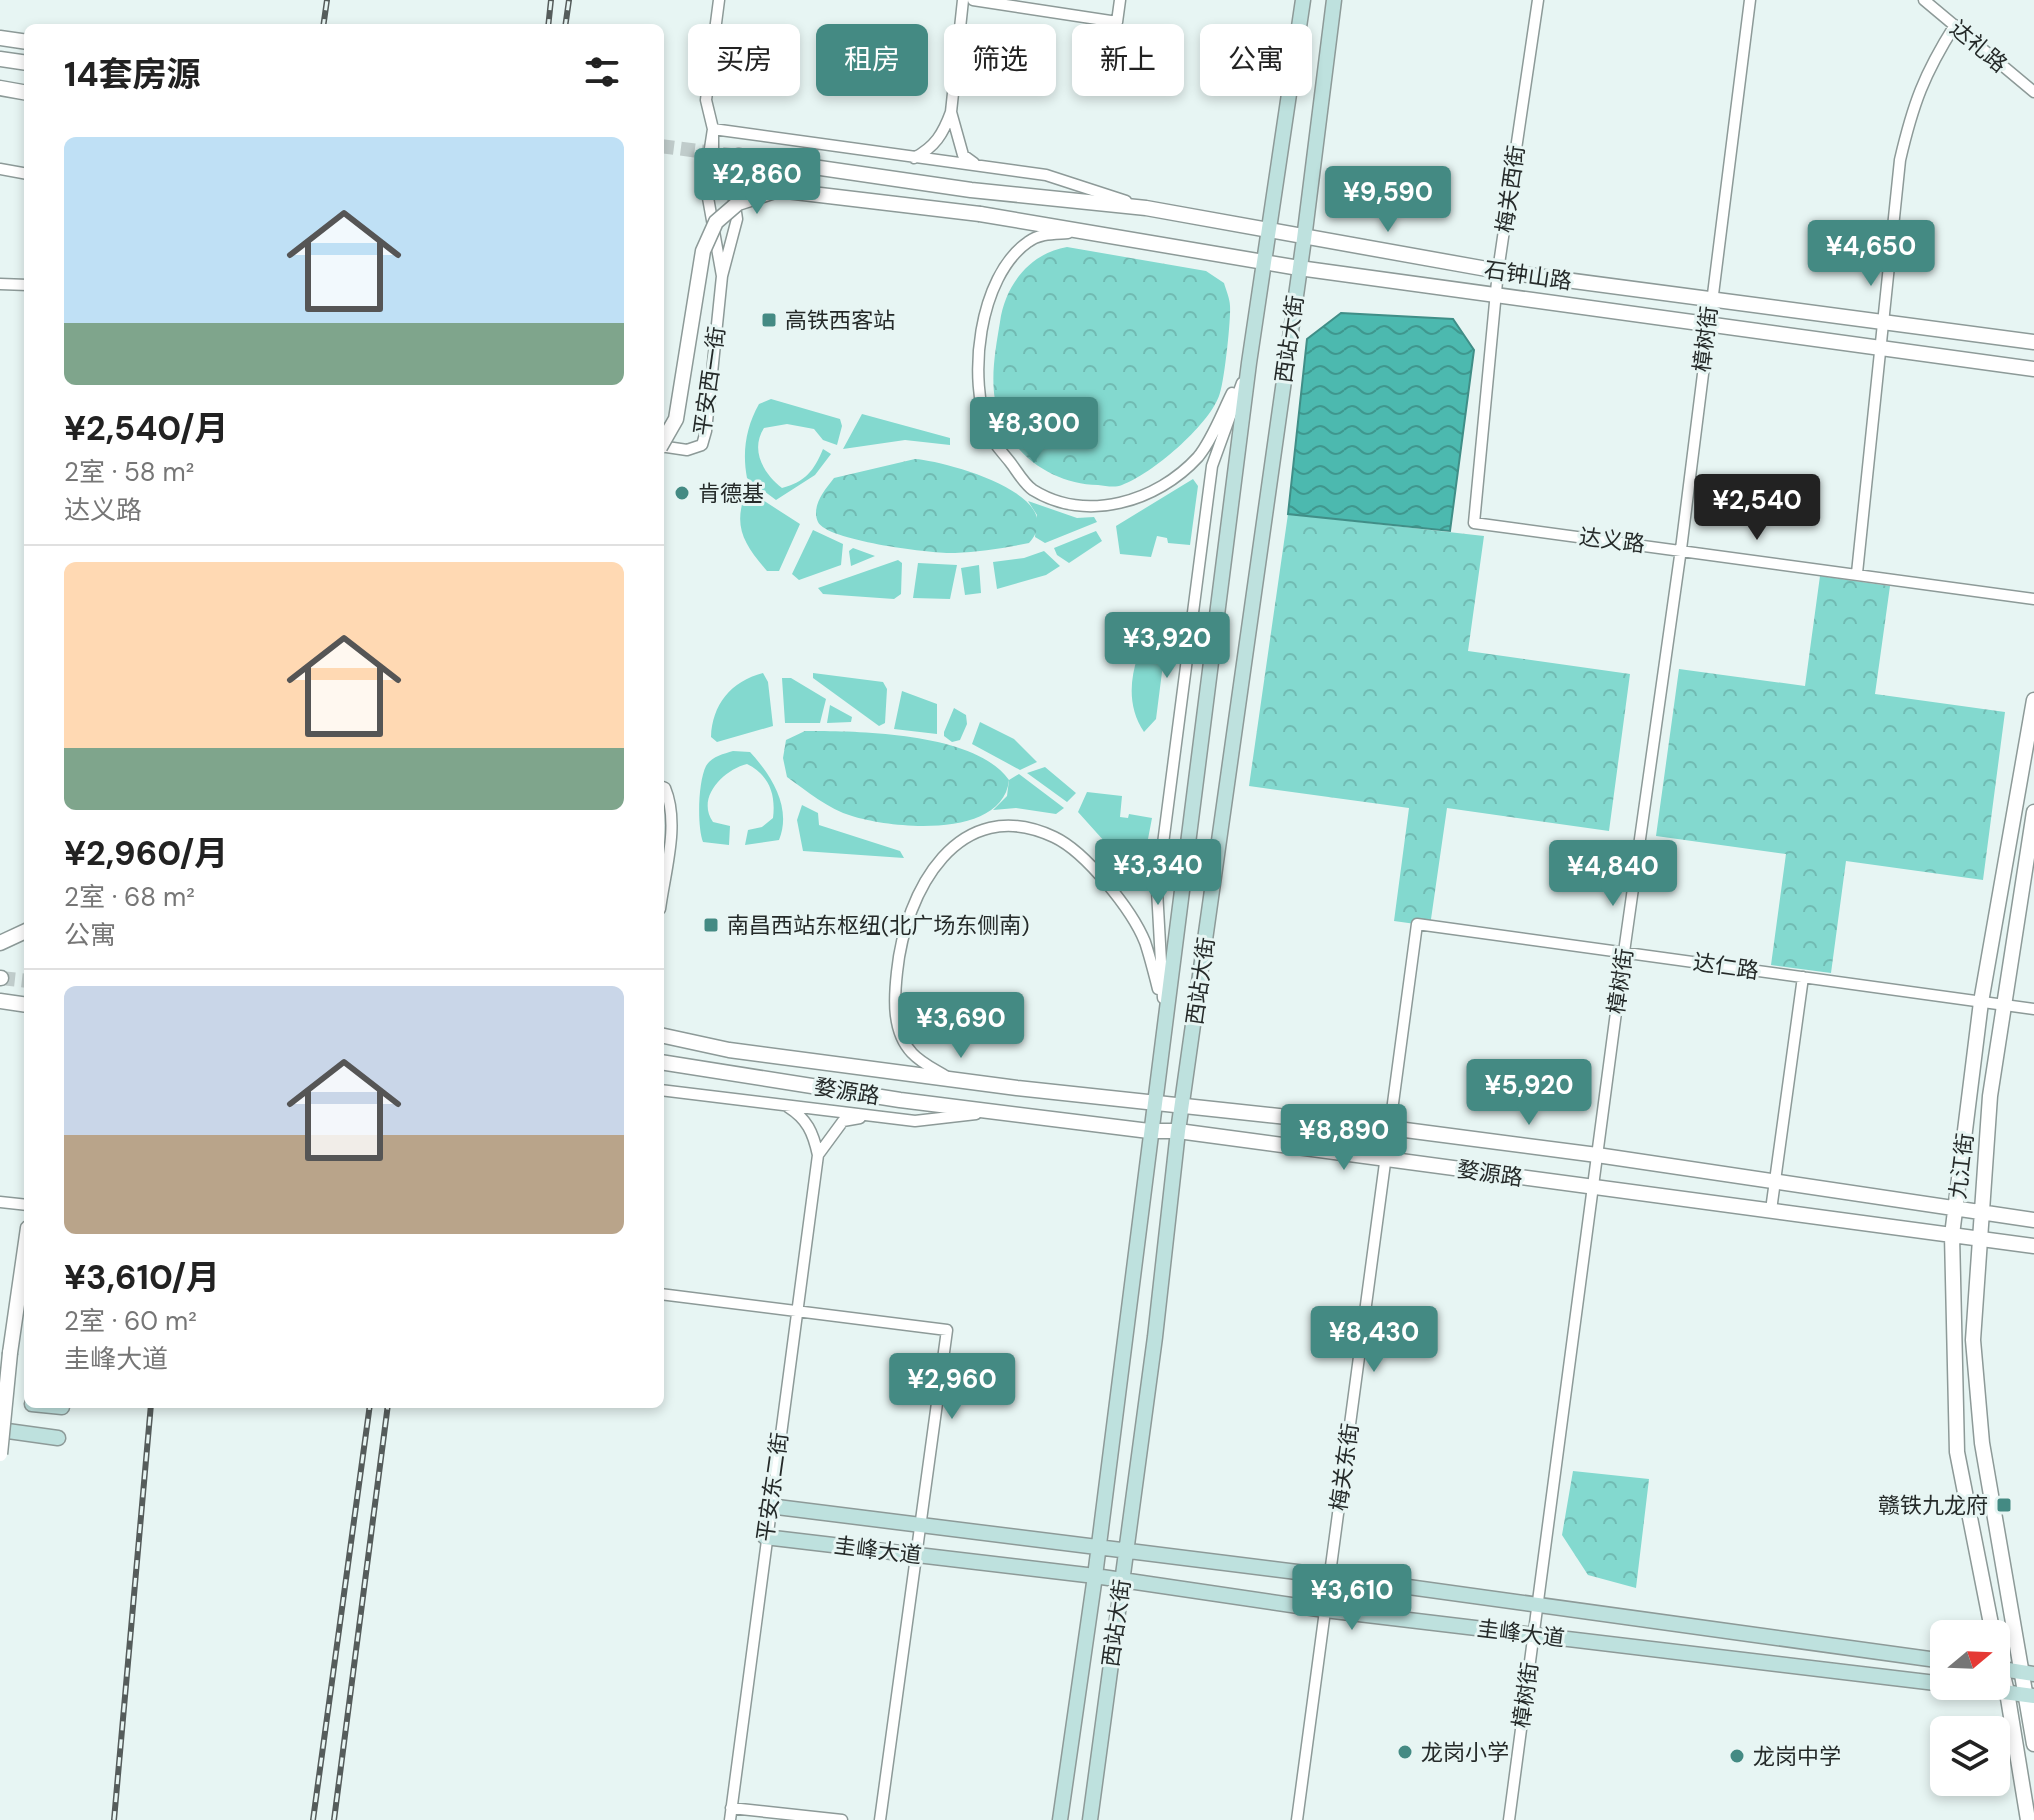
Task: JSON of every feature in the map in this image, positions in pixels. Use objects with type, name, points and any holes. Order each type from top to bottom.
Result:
[{"type":"main road","name":"西站大街","points":[[1060,1820],[1095,1576],[1164,1008],[1249,363],[1303,0]]},
{"type":"main road","name":"西站大街","points":[[1090,1820],[1155,1337],[1178,1131],[1304,239],[1334,0]]},
{"type":"main road","points":[[0,1400],[24,1403]]},
{"type":"main road","points":[[0,1430],[58,1438]]},
{"type":"main road","name":"圭峰大道","points":[[769,1506],[1329,1576],[1930,1659]]},
{"type":"main road","name":"圭峰大道","points":[[765,1537],[1095,1576],[1325,1610],[1930,1682]]},
{"type":"main road","points":[[2010,1693],[2030,1696]]},
{"type":"street","points":[[719,0],[706,100],[713,129],[713,153],[733,193],[737,219],[722,276]]},
{"type":"street","points":[[914,158],[929,150],[943,134],[951,112],[963,0]]},
{"type":"street","points":[[973,0],[1117,22],[1120,0]]},
{"type":"street","name":"梅关西街","points":[[1474,523],[1498,271],[1538,0]]},
{"type":"street","name":"樟树街","points":[[1509,1820],[1624,952],[1681,549],[1750,0]]},
{"type":"street","name":"达礼路","points":[[1924,0],[2034,92]]},
{"type":"street","points":[[1857,573],[1900,160],[1912,107],[1928,68],[1955,25]]},
{"type":"street","points":[[0,38],[24,41]]},
{"type":"street","points":[[0,59],[24,62]]},
{"type":"street","points":[[0,88],[24,92]]},
{"type":"street","points":[[951,112],[963,155],[979,166]]},
{"type":"street","points":[[713,129],[1046,175],[1146,208]]},
{"type":"street","points":[[713,129],[705,181],[722,276]]},
{"type":"street","name":"石钟山路","points":[[738,156],[971,190],[1146,208],[1304,239],[1498,271],[2034,342]]},
{"type":"street","points":[[0,169],[24,173]]},
{"type":"street","name":"石钟山路","points":[[664,440],[676,419],[703,251],[716,222],[738,203],[778,190],[980,214],[1299,268],[2034,369]]},
{"type":"street","points":[[1078,232],[1042,235],[1026,243],[989,297],[977,366],[981,410],[989,436],[1030,488],[1060,503],[1096,508],[1125,502],[1166,481],[1198,457],[1249,363]]},
{"type":"street","name":"平安西一街","points":[[664,447],[687,450],[702,445],[722,276]]},
{"type":"street","points":[[0,284],[24,285]]},
{"type":"street","points":[[1164,1008],[1159,875],[1212,466],[1249,363]]},
{"type":"street","name":"达义路","points":[[1474,523],[2034,599]]},
{"type":"street","name":"九江街","points":[[1990,1620],[1957,1452],[1952,1235],[1981,1002],[2034,700]]},
{"type":"street","points":[[664,788],[670,801],[672,822],[664,880]]},
{"type":"street","name":"九江街","points":[[2034,812],[1990,1096],[1982,1213],[1977,1239],[1973,1340],[1982,1443],[2028,1674],[2034,1744]]},
{"type":"street","points":[[947,1077],[912,1054],[898,1031],[895,1000],[900,939],[917,892],[934,864],[960,841],[987,830],[1011,826],[1032,829],[1057,838],[1082,857],[1119,900],[1144,940],[1164,1008]]},
{"type":"street","name":"达仁路","points":[[1417,924],[2034,1009]]},
{"type":"street","name":"梅关东街","points":[[1297,1820],[1417,924]]},
{"type":"street","points":[[0,943],[24,932]]},
{"type":"street","points":[[1771,1210],[1803,977]]},
{"type":"street","points":[[0,1001],[24,1004]]},
{"type":"street","name":"婺源路","points":[[664,1036],[719,1048],[900,1073],[1390,1128],[1597,1155],[2034,1220]]},
{"type":"street","name":"婺源路","points":[[664,1063],[991,1112],[1149,1131],[1178,1131],[2034,1246]]},
{"type":"street","points":[[664,1090],[915,1121],[991,1112]]},
{"type":"street","points":[[786,1105],[804,1117],[814,1135],[818,1155]]},
{"type":"street","points":[[818,1155],[843,1121],[870,1116]]},
{"type":"street","name":"平安东二街","points":[[731,1814],[769,1506],[818,1155]]},
{"type":"street","points":[[0,1202],[24,1205]]},
{"type":"street","points":[[0,1454],[24,1256]]},
{"type":"street","points":[[664,1295],[947,1330],[880,1820]]},
{"type":"street","points":[[2008,1700],[2028,1820]]},
{"type":"street","points":[[731,1814],[842,1820]]},
{"type":"green space","points":[[1067,247],[1206,271],[1224,283],[1229,300],[1225,366],[1221,390],[1213,408],[1178,448],[1148,471],[1119,486],[1082,484],[1039,466],[1016,446],[996,406],[993,382],[995,358],[1007,296],[1031,264],[1054,250]]},
{"type":"green space","points":[[771,399],[840,419],[842,426],[837,445],[823,440],[814,429],[787,424],[764,428],[758,445],[761,461],[782,488],[808,474],[823,449],[831,454],[815,475],[776,500],[747,478],[745,459],[746,440],[755,413],[759,404]]},
{"type":"green space","points":[[862,414],[950,438],[950,445],[905,440],[843,449]]},
{"type":"green space","points":[[915,459],[976,474],[1020,496],[1034,510],[1038,526],[1029,543],[992,550],[943,553],[860,540],[826,529],[818,522],[817,504],[834,478]]},
{"type":"green space","points":[[1193,479],[1198,486],[1190,545],[1168,543],[1167,538],[1157,536],[1151,557],[1120,554],[1116,526]]},
{"type":"green space","points":[[747,490],[800,524],[779,571],[767,571],[742,533],[740,513]]},
{"type":"green space","points":[[1028,501],[1077,518],[1094,517],[1097,522],[1045,543],[1035,537],[1037,515]]},
{"type":"green space","points":[[1288,514],[1484,536],[1468,651],[1630,674],[1609,831],[1447,808],[1430,926],[1394,921],[1409,808],[1249,786]]},
{"type":"green space","points":[[813,530],[843,544],[841,565],[799,580],[792,574]]},
{"type":"green space","points":[[1096,531],[1102,541],[1069,563],[1057,555],[1054,548]]},
{"type":"green space","points":[[853,548],[875,556],[851,566],[849,551]]},
{"type":"green space","points":[[1044,551],[1060,566],[1046,575],[997,589],[993,562],[1024,558]]},
{"type":"green space","points":[[898,560],[902,563],[901,594],[894,599],[823,594],[818,588]]},
{"type":"green space","points":[[918,563],[957,565],[950,599],[913,598]]},
{"type":"green space","points":[[979,565],[981,593],[965,595],[961,568]]},
{"type":"green space","points":[[1820,576],[1890,586],[1875,694],[2005,712],[1983,880],[1846,861],[1831,973],[1771,965],[1786,854],[1656,836],[1679,669],[1805,686]]},
{"type":"green space","points":[[1163,622],[1166,641],[1156,719],[1144,732],[1133,705],[1135,664],[1152,624]]},
{"type":"green space","points":[[763,673],[768,682],[773,726],[717,742],[711,737],[712,725],[725,696],[742,682]]},
{"type":"green space","points":[[813,673],[883,682],[887,689],[885,723],[879,726],[813,678]]},
{"type":"green space","points":[[782,678],[791,678],[826,699],[820,723],[785,723]]},
{"type":"green space","points":[[902,691],[937,704],[937,734],[894,729]]},
{"type":"green space","points":[[830,705],[852,717],[851,722],[827,723]]},
{"type":"green space","points":[[954,708],[966,715],[967,724],[960,740],[952,742],[944,736],[944,732]]},
{"type":"green space","points":[[980,722],[1014,739],[1037,762],[1020,770],[972,744]]},
{"type":"green space","points":[[805,731],[884,734],[943,743],[993,764],[1009,780],[1002,799],[988,812],[967,821],[918,826],[870,821],[835,809],[787,777],[783,758],[786,740]]},
{"type":"green space","points":[[733,751],[750,752],[766,771],[778,793],[783,816],[779,840],[745,845],[748,830],[762,827],[773,818],[774,809],[766,780],[747,764],[721,779],[708,804],[713,822],[730,826],[729,845],[703,842],[699,804],[703,773],[711,760]]},
{"type":"green space","points":[[1045,767],[1076,793],[1067,802],[1027,773]]},
{"type":"green space","points":[[1019,774],[1064,808],[1056,814],[1016,808],[993,810],[1007,796],[1009,780]]},
{"type":"green space","points":[[1087,792],[1122,796],[1120,817],[1128,818],[1129,814],[1152,818],[1140,881],[1078,812]]},
{"type":"green space","points":[[802,805],[818,813],[819,825],[900,851],[904,858],[803,851],[797,820]]},
{"type":"green space","points":[[1573,1471],[1649,1479],[1636,1588],[1588,1575],[1562,1535]]},
{"type":"water","points":[[1341,313],[1453,319],[1474,350],[1450,531],[1288,514],[1307,339]]},
{"type":"tunnel","points":[[664,147],[738,156]]},
{"type":"tunnel","points":[[1,978],[24,981]]},
{"type":"railway","points":[[324,24],[327,0]]},
{"type":"railway","points":[[548,24],[551,0]]},
{"type":"railway","points":[[566,24],[569,0]]},
{"type":"railway","points":[[114,1820],[151,1408]]},
{"type":"railway","points":[[313,1820],[369,1408]]},
{"type":"railway","points":[[334,1820],[387,1408]]},
{"type":"place","name":"高铁西客站","points":[[769,320]]},
{"type":"place","name":"肯德基","points":[[682,493]]},
{"type":"place","name":"南昌西站东枢纽(北广场东侧南)","points":[[711,925]]},
{"type":"place","name":"赣铁九龙府","points":[[2004,1505]]},
{"type":"place","name":"龙岗小学","points":[[1405,1752]]},
{"type":"place","name":"龙岗中学","points":[[1737,1756]]}]
